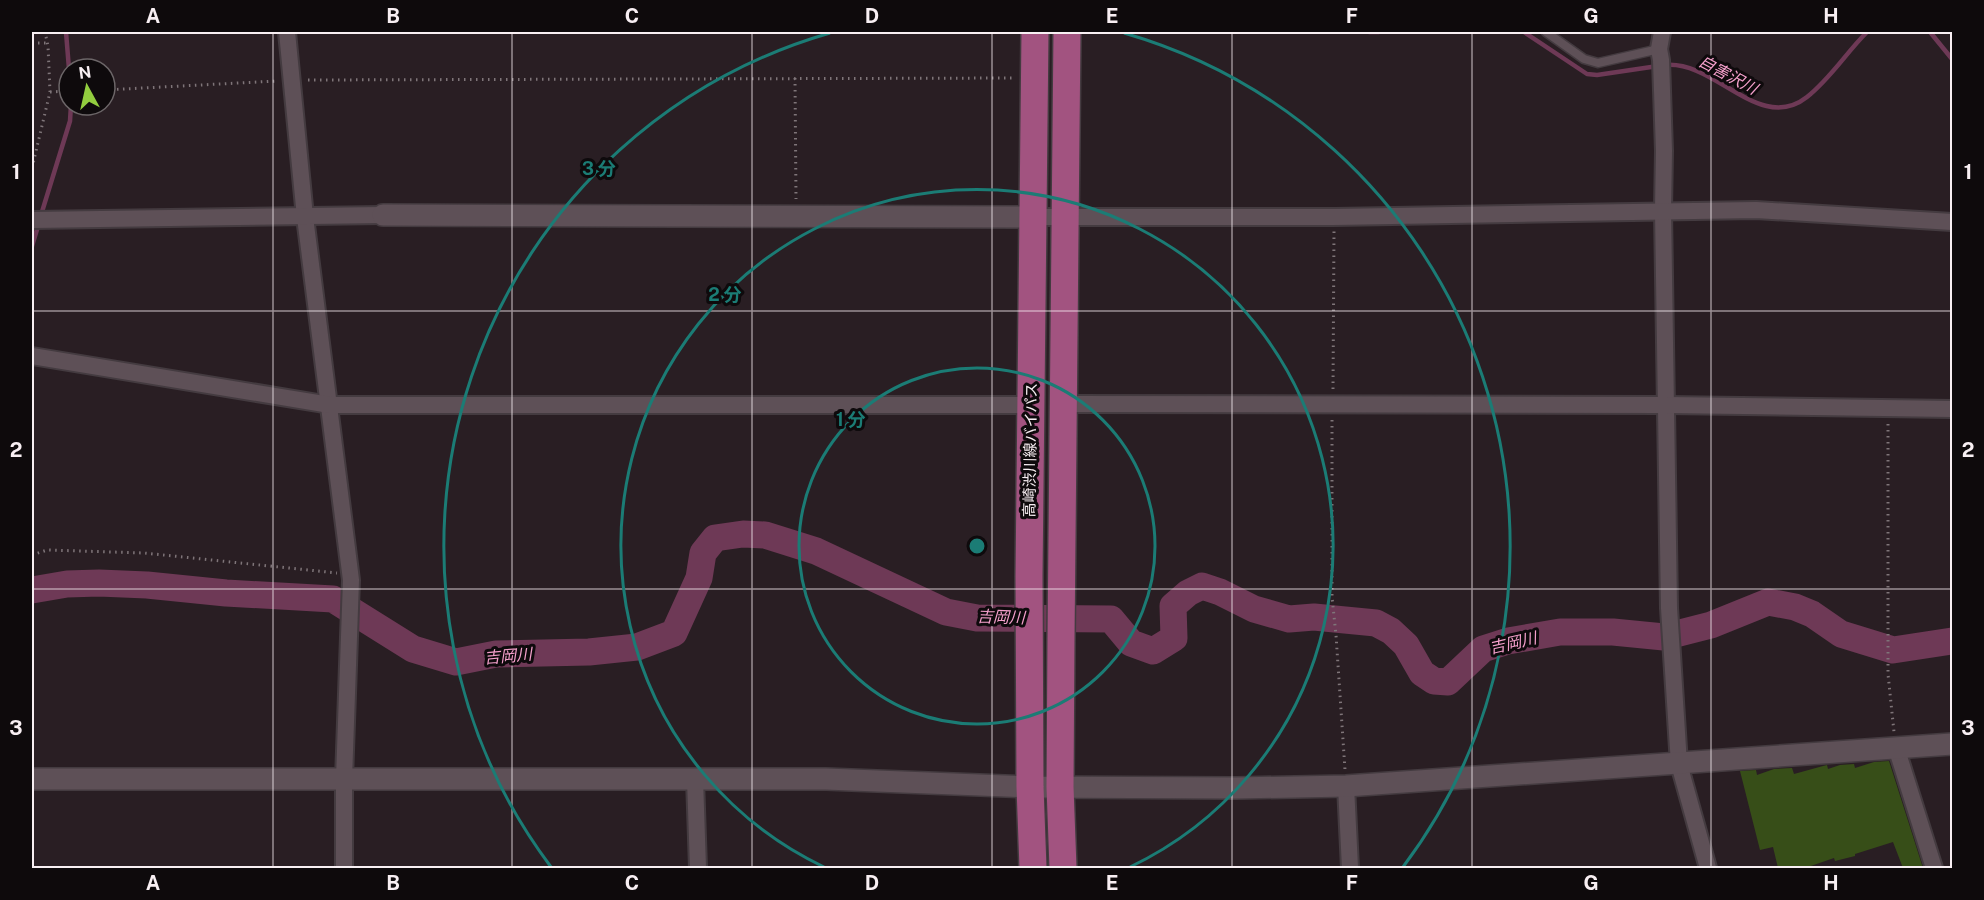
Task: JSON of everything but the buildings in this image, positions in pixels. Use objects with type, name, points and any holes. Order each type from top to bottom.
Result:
[{"type":"main road","name":"高崎渋川線バイパス","points":[[1033,868],[1030,788],[1029,576],[1035,32]]},
{"type":"main road","points":[[1063,868],[1060,787],[1061,575],[1067,32]]},
{"type":"street","points":[[287,32],[305,217],[351,577],[344,779],[344,868]]},
{"type":"street","points":[[1662,32],[1660,55],[1665,151],[1663,210],[1669,609],[1679,764],[1708,868]]},
{"type":"street","points":[[32,220],[383,215],[1334,217],[1756,210],[1953,222]]},
{"type":"street","points":[[32,356],[330,405],[1031,405]]},
{"type":"street","points":[[1063,404],[1953,408]]},
{"type":"street","points":[[32,779],[826,779],[1030,788],[1346,786],[1953,744]]},
{"type":"street","points":[[1896,747],[1934,868]]},
{"type":"street","points":[[695,779],[698,868]]},
{"type":"street","points":[[1346,786],[1350,868]]},
{"type":"lane","points":[[1546,32],[1584,59],[1598,63],[1660,55]]},
{"type":"path","points":[[32,168],[50,92],[48,43],[45,32]]},
{"type":"path","points":[[32,43],[48,43]]},
{"type":"path","points":[[795,78],[796,217]]},
{"type":"path","points":[[117,89],[292,80],[1035,78]]},
{"type":"path","points":[[50,92],[57,92]]},
{"type":"path","points":[[1888,407],[1888,675],[1896,747]]},
{"type":"path","points":[[32,555],[47,550],[144,553],[351,577]]},
{"type":"path","points":[[1332,597],[1346,786]]},
{"type":"waterway","points":[[66,32],[68,57]]},
{"type":"waterway","name":"自害沢川","points":[[1369,32],[1379,32]]},
{"type":"waterway","name":"自害沢川","points":[[1524,32],[1587,74],[1597,75],[1658,66]]},
{"type":"waterway","name":"自害沢川","points":[[1666,65],[1684,67],[1703,74],[1755,102],[1772,107],[1789,106],[1815,90],[1867,32]]},
{"type":"waterway","name":"自害沢川","points":[[1930,32],[1952,59]]},
{"type":"waterway","points":[[41,215],[70,117]]},
{"type":"waterway","points":[[32,246],[39,223]]},
{"type":"waterway","name":"吉岡川","points":[[32,590],[67,584],[99,583],[333,599],[413,649],[456,662],[496,654],[589,652],[637,647],[674,633],[699,578],[703,553],[715,538],[743,534],[765,535],[816,551],[946,612],[977,618],[1111,619],[1131,643],[1153,651],[1174,638],[1173,606],[1188,593],[1202,586],[1254,609],[1289,619],[1314,617],[1376,623],[1391,631],[1406,645],[1422,673],[1434,681],[1448,682],[1483,649],[1508,641],[1560,632],[1613,632],[1664,637],[1711,625],[1768,602],[1795,607],[1812,614],[1841,634],[1893,650],[1952,641]]}]
